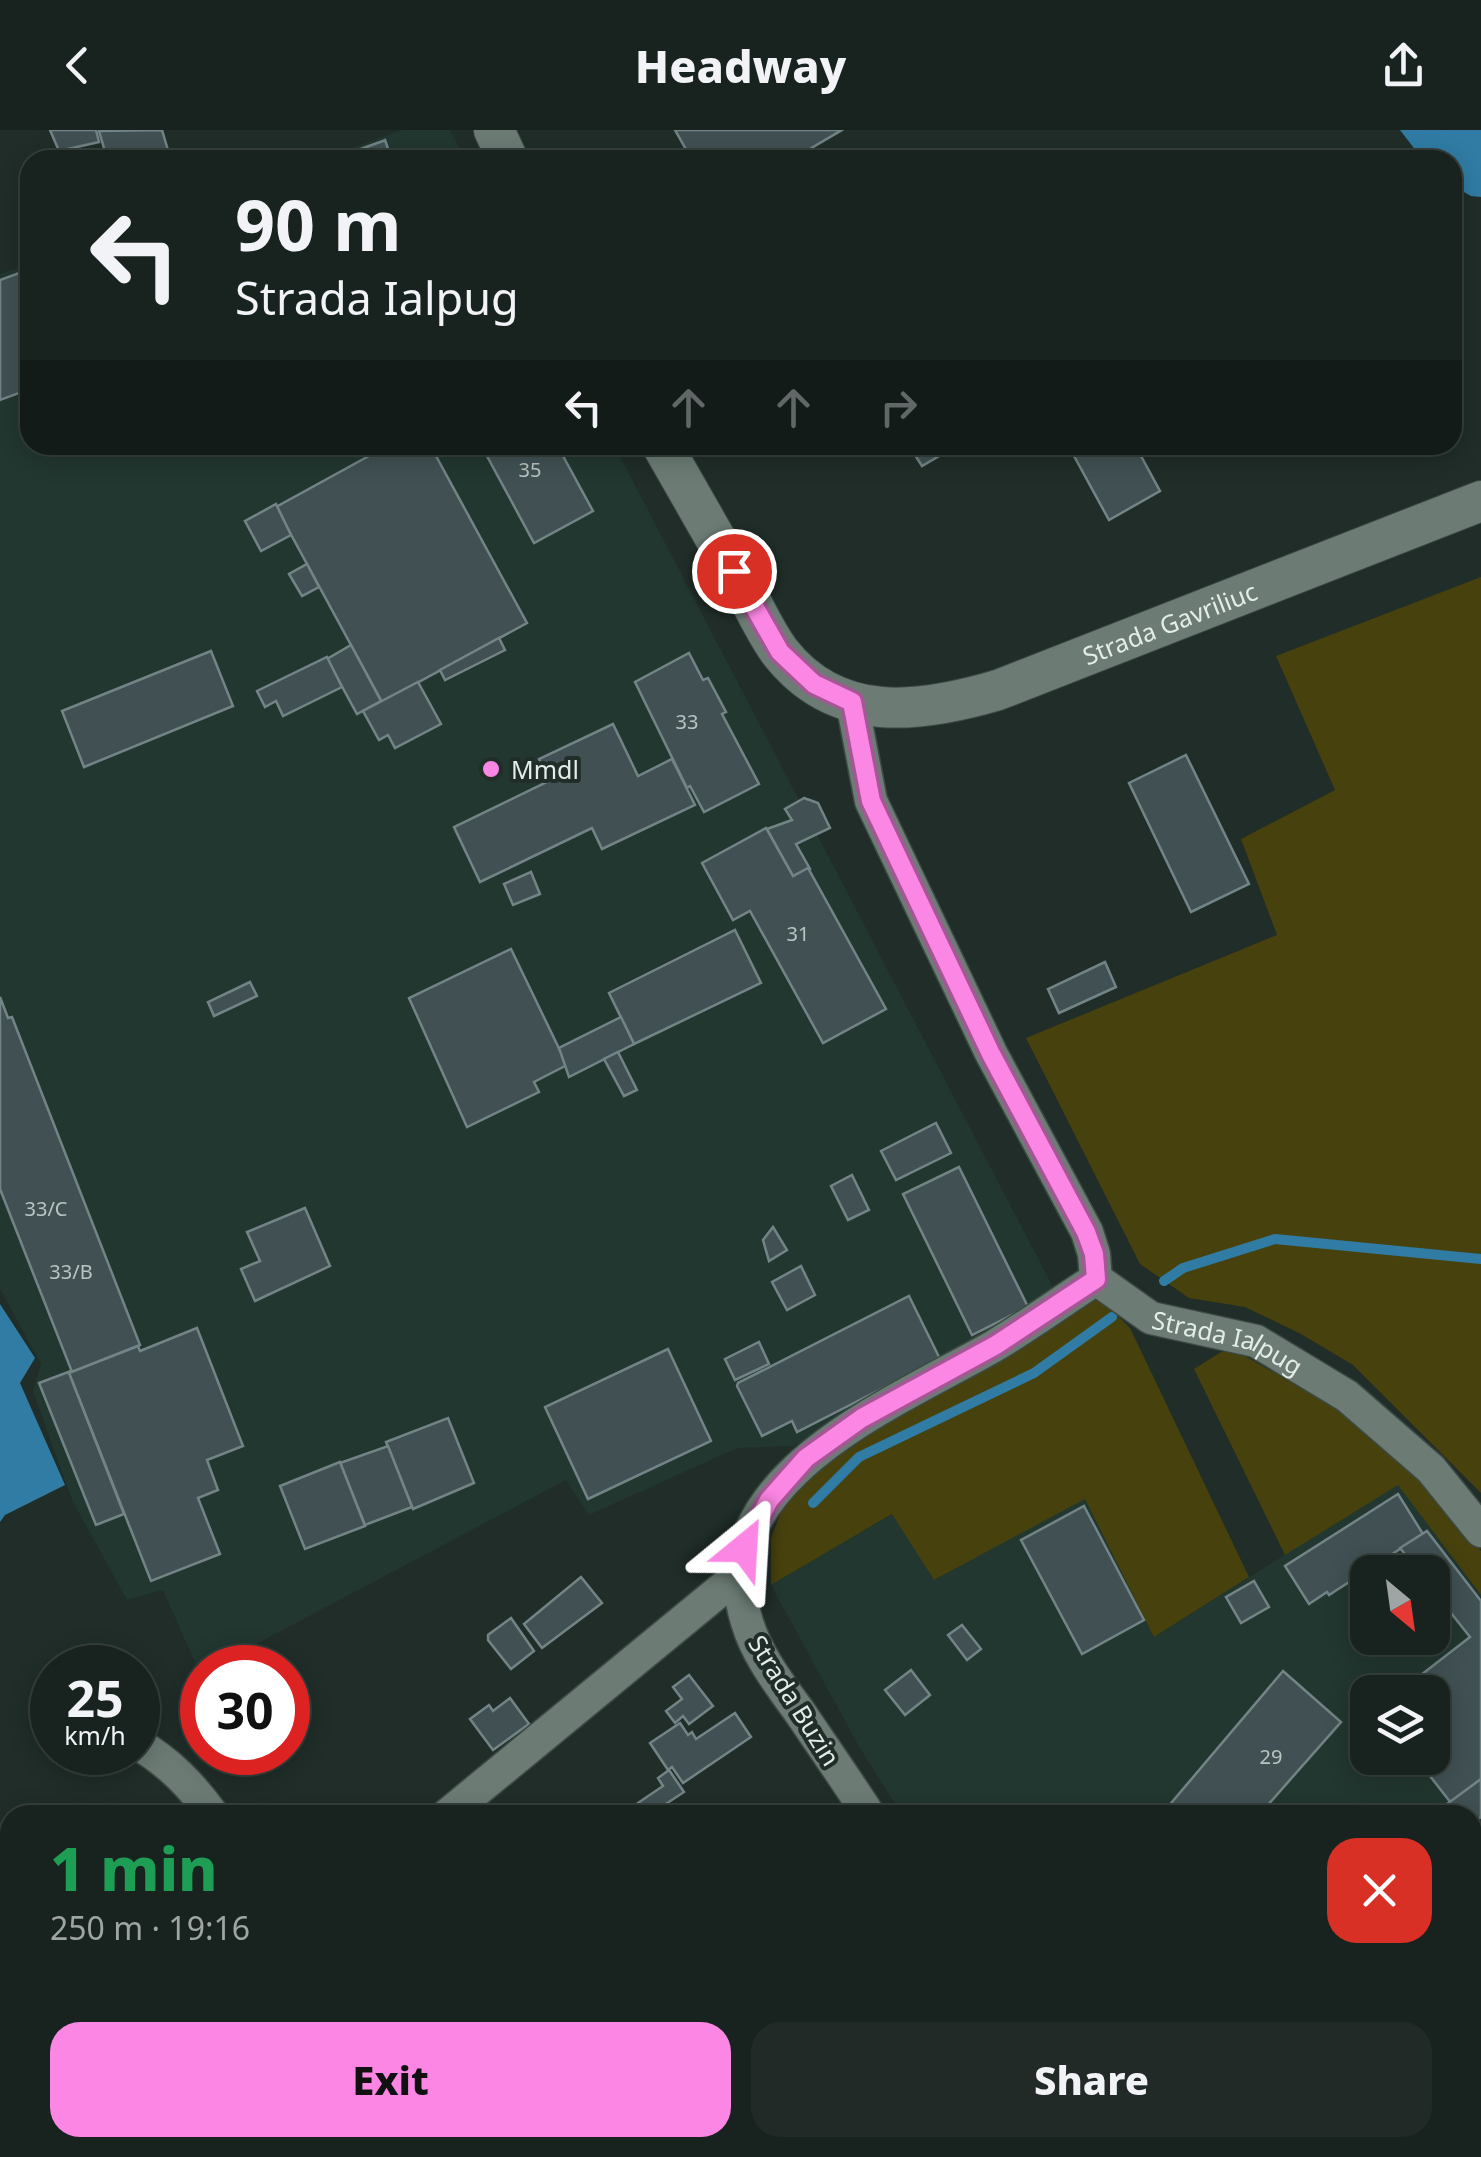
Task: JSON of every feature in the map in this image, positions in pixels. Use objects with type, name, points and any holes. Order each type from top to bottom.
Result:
[{"type":"street","points":[[668,455],[780,652],[814,684],[852,702],[871,801],[991,1054],[1086,1232],[1094,1254],[1096,1279]]},
{"type":"street","name":"Strada Gavriliuc","points":[[852,702],[886,710],[944,706],[998,690],[1481,501]]},
{"type":"street","name":"Strada Ialpug","points":[[1096,1279],[1151,1318],[1256,1342],[1333,1386],[1431,1470],[1481,1531]]},
{"type":"street","name":"Strada Buzin","points":[[862,1805],[768,1666],[746,1621],[741,1573],[744,1548],[769,1500],[806,1458],[862,1418],[996,1345],[1096,1279]]},
{"type":"street","points":[[459,1805],[741,1573]]},
{"type":"street","points":[[160,1756],[191,1785],[205,1805]]},
{"type":"shaded area","points":[[402,130],[450,130],[461,150],[347,150]]},
{"type":"shaded area","points":[[20,267],[20,455],[619,455],[1056,1293],[952,1359],[793,1446],[737,1448],[589,1515],[566,1480],[255,1645],[187,1645],[163,1590],[127,1600],[72,1500],[33,1391],[41,1364],[0,1289],[0,274]]},
{"type":"shaded area","points":[[1481,577],[1481,1493],[1353,1365],[1245,1307],[1189,1298],[1140,1264],[1026,1038],[1277,935],[1241,839],[1335,790],[1276,656]]},
{"type":"shaded area","points":[[1099,1297],[1130,1328],[1249,1577],[1154,1637],[1085,1499],[934,1580],[892,1514],[771,1585],[771,1538],[787,1496],[841,1446]]},
{"type":"shaded area","points":[[1221,1352],[1238,1352],[1353,1418],[1426,1486],[1481,1551],[1481,1595],[1398,1485],[1285,1555],[1194,1369]]},
{"type":"shaded area","points":[[1398,1484],[1481,1595],[1481,1805],[896,1805],[857,1743],[771,1585],[893,1514],[934,1580],[1085,1498],[1154,1637]]},
{"type":"water","points":[[1400,130],[1481,130],[1481,197],[1462,191],[1462,150],[1415,150]]},
{"type":"water","points":[[0,1304],[35,1358],[20,1383],[65,1485],[5,1515],[0,1522]]},
{"type":"building","points":[[50,130],[96,130],[99,142],[59,150]]},
{"type":"building","points":[[162,130],[168,150],[105,150],[99,131]]},
{"type":"building","points":[[675,130],[842,130],[808,150],[686,150]]},
{"type":"building","points":[[383,141],[388,150],[358,150]]},
{"type":"building","points":[[20,273],[20,393],[0,400],[0,280]]},
{"type":"building","points":[[371,455],[435,455],[527,623],[382,702],[276,507]]},
{"type":"building","points":[[486,455],[562,455],[593,511],[534,543]]},
{"type":"building","points":[[915,455],[941,455],[922,466]]},
{"type":"building","points":[[1073,455],[1140,455],[1160,491],[1109,520]]},
{"type":"building","points":[[276,504],[291,535],[261,551],[245,521]]},
{"type":"building","points":[[307,564],[319,587],[302,596],[289,574]]},
{"type":"building","points":[[499,638],[505,650],[445,680],[440,670]]},
{"type":"building","points":[[351,645],[381,701],[357,714],[327,659]]},
{"type":"building","points":[[211,651],[233,706],[84,767],[62,711]]},
{"type":"building","points":[[689,653],[703,680],[708,678],[759,784],[704,812],[690,786],[687,788],[635,682]]},
{"type":"building","points":[[327,657],[342,687],[283,716],[276,701],[265,707],[257,691]]},
{"type":"building","points":[[418,682],[441,724],[395,748],[388,735],[379,740],[363,711]]},
{"type":"building","points":[[613,724],[638,776],[672,759],[695,805],[602,849],[592,828],[480,882],[454,827],[549,781],[539,759]]},
{"type":"building","points":[[1186,755],[1249,884],[1191,912],[1129,783]]},
{"type":"building","points":[[804,798],[818,803],[830,828],[796,844],[810,869],[793,876],[767,829],[792,820],[785,809]]},
{"type":"building","points":[[766,828],[793,876],[808,868],[886,1009],[823,1043],[750,911],[733,920],[702,863]]},
{"type":"building","points":[[531,872],[540,894],[513,905],[504,884]]},
{"type":"building","points":[[735,930],[761,983],[634,1044],[609,993]]},
{"type":"building","points":[[511,949],[567,1065],[534,1082],[539,1092],[467,1127],[409,998]]},
{"type":"building","points":[[1105,962],[1116,987],[1059,1013],[1048,989]]},
{"type":"building","points":[[250,982],[257,996],[214,1016],[208,1002]]},
{"type":"building","points":[[0,997],[8,1018],[12,1017],[140,1345],[72,1372],[0,1189]]},
{"type":"building","points":[[621,1017],[634,1044],[569,1077],[559,1048]]},
{"type":"building","points":[[618,1052],[637,1090],[624,1096],[604,1059]]},
{"type":"building","points":[[936,1123],[951,1153],[896,1180],[881,1151]]},
{"type":"building","points":[[959,1167],[1028,1307],[972,1335],[903,1194]]},
{"type":"building","points":[[852,1175],[869,1210],[848,1220],[831,1186]]},
{"type":"building","points":[[305,1208],[330,1266],[255,1301],[241,1269],[260,1261],[247,1232]]},
{"type":"building","points":[[773,1227],[787,1250],[769,1261],[763,1240]]},
{"type":"building","points":[[801,1266],[815,1295],[787,1310],[772,1282]]},
{"type":"building","points":[[909,1296],[940,1359],[797,1432],[792,1421],[762,1436],[738,1383]]},
{"type":"building","points":[[197,1328],[243,1446],[207,1460],[218,1490],[198,1498],[220,1554],[151,1581],[69,1373]]},
{"type":"building","points":[[759,1342],[769,1364],[735,1380],[725,1359]]},
{"type":"building","points":[[668,1349],[711,1441],[588,1499],[545,1407]]},
{"type":"building","points":[[71,1371],[124,1514],[96,1525],[39,1383]]},
{"type":"building","points":[[448,1418],[474,1483],[413,1509],[386,1442]]},
{"type":"building","points":[[388,1446],[412,1507],[365,1525],[340,1463]]},
{"type":"building","points":[[340,1462],[365,1526],[305,1549],[280,1486]]},
{"type":"building","points":[[1398,1494],[1423,1534],[1391,1555],[1350,1555],[1350,1581],[1309,1604],[1285,1566]]},
{"type":"building","points":[[1084,1506],[1144,1620],[1082,1654],[1021,1540]]},
{"type":"building","points":[[1427,1531],[1446,1555],[1406,1555],[1400,1548]]},
{"type":"building","points":[[1450,1561],[1481,1601],[1481,1779],[1451,1803],[1429,1775],[1450,1775],[1450,1675],[1421,1675],[1470,1637],[1450,1612]]},
{"type":"building","points":[[581,1577],[602,1603],[542,1648],[524,1624]]},
{"type":"building","points":[[1254,1581],[1269,1607],[1241,1623],[1226,1597]]},
{"type":"building","points":[[511,1618],[534,1651],[511,1669],[488,1635]]},
{"type":"building","points":[[962,1625],[981,1649],[967,1660],[948,1635]]},
{"type":"building","points":[[911,1670],[930,1695],[905,1715],[885,1690]]},
{"type":"building","points":[[1283,1671],[1341,1722],[1268,1805],[1169,1805]]},
{"type":"building","points":[[689,1675],[713,1706],[689,1724],[683,1716],[675,1723],[666,1711],[682,1699],[673,1687]]},
{"type":"building","points":[[510,1698],[529,1724],[493,1750],[470,1719],[489,1705],[493,1711]]},
{"type":"building","points":[[735,1713],[751,1737],[683,1783],[672,1767],[668,1770],[650,1743],[680,1723],[696,1739]]},
{"type":"building","points":[[669,1770],[684,1792],[664,1805],[635,1805],[663,1786],[658,1778]]},
{"type":"building","points":[[1481,1779],[1481,1805],[1446,1805]]},
{"type":"waterway","points":[[1164,1281],[1183,1268],[1275,1239],[1481,1259]]},
{"type":"waterway","points":[[813,1503],[859,1457],[1034,1373],[1112,1317]]},
{"type":"place","name":"Mmdl","points":[[491,769]]},
{"type":"route","points":[[734,571],[780,652],[814,684],[852,702],[871,801],[991,1054],[1070,1197],[1094,1254],[1096,1279],[996,1345],[862,1418],[806,1458],[769,1500],[744,1548]]}]
